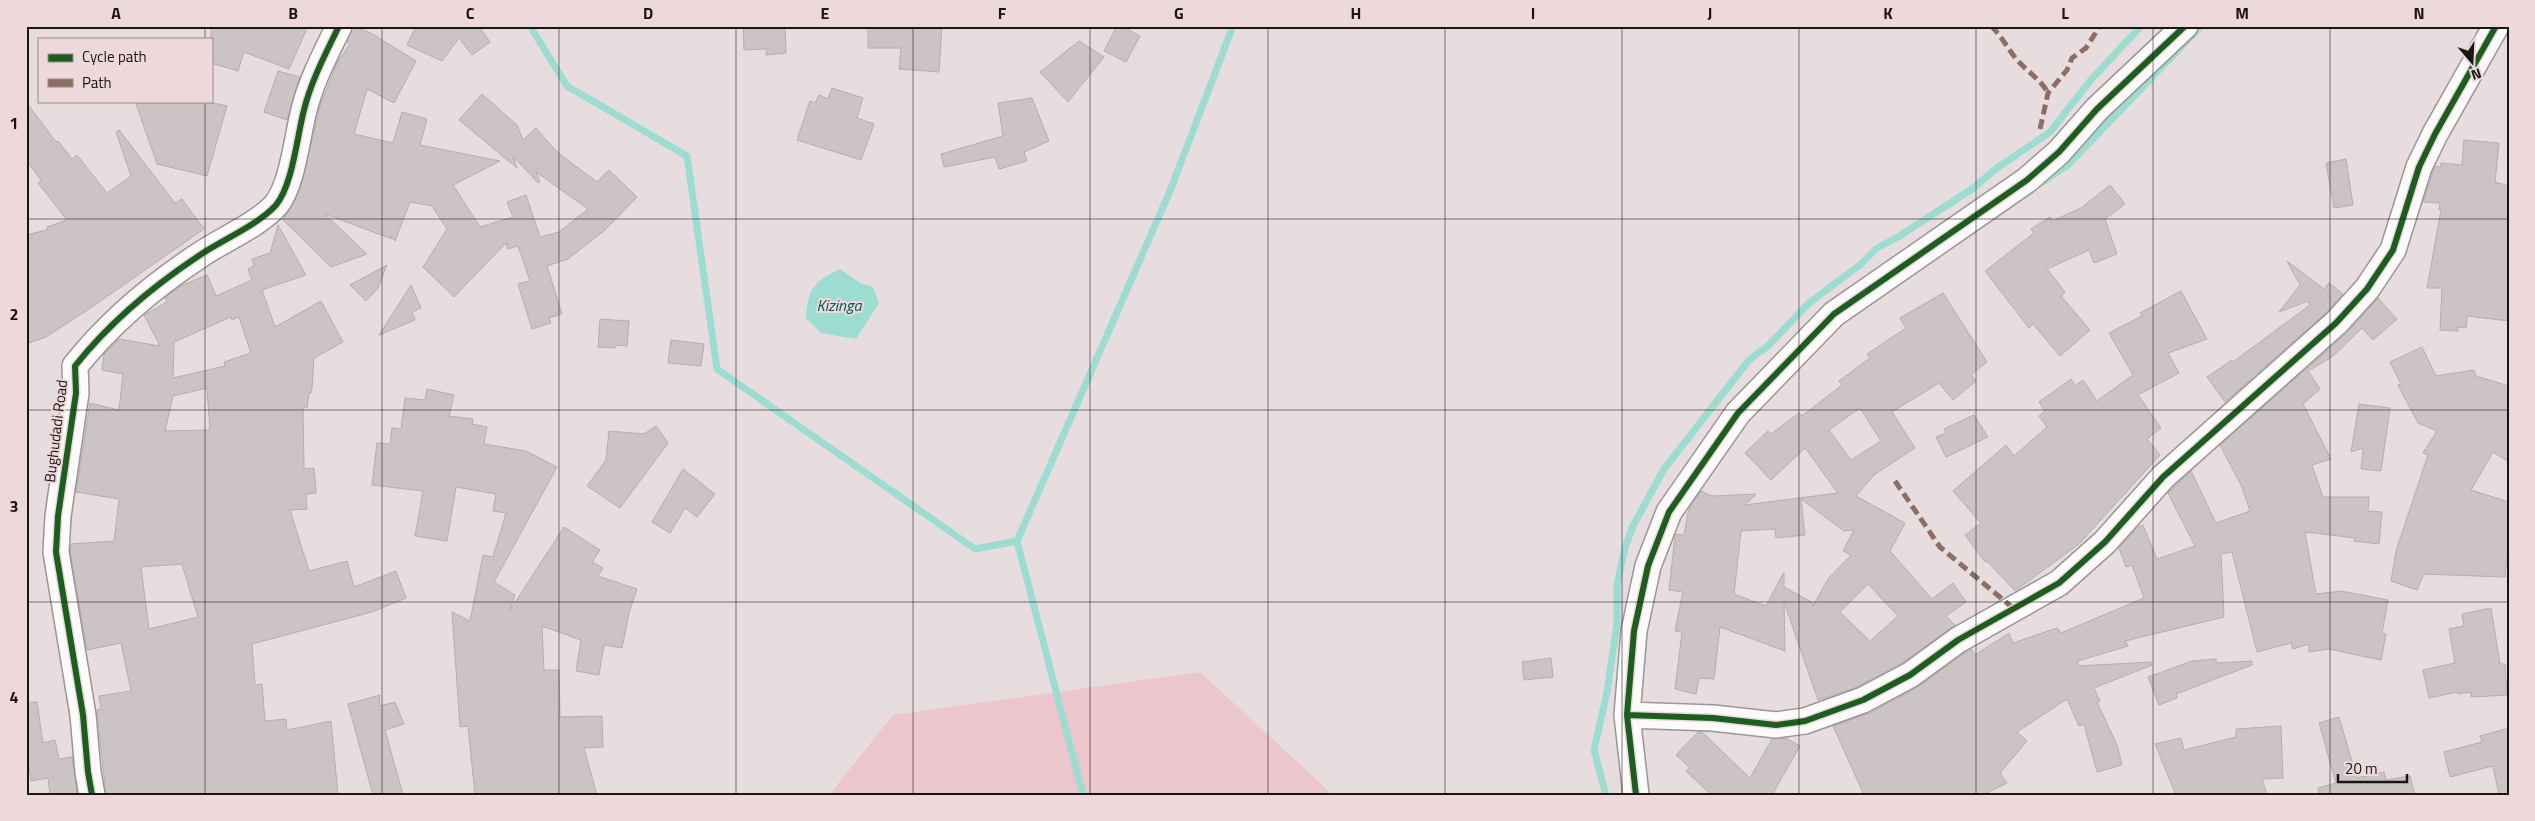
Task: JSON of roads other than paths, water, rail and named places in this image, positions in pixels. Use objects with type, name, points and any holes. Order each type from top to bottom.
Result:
[{"type":"street","name":"Bughudadi Road","points":[[92,795],[82,715],[56,552],[58,516],[76,393],[75,366],[94,342],[139,299],[200,255],[267,213],[277,204],[298,142],[304,110],[318,72],[339,26]]},
{"type":"street","points":[[1636,795],[1627,715],[1634,631],[1648,566],[1669,512],[1738,413],[1834,314],[2034,174],[2059,152],[2097,109],[2185,26]]},
{"type":"street","points":[[1627,715],[1713,718],[1776,725],[1805,720],[1863,700],[1910,675],[1958,640],[2059,583],[2105,542],[2163,477],[2336,323],[2367,289],[2393,250],[2419,167],[2435,134],[2496,26]]},
{"type":"water","name":"Kizinga","points":[[840,269],[860,283],[873,287],[879,303],[856,339],[821,333],[806,318],[808,300],[814,287],[818,282]]},
{"type":"waterway","points":[[530,26],[567,86],[687,156],[717,369],[975,549],[1017,541]]},
{"type":"waterway","points":[[1083,795],[1017,541],[1170,191],[1233,26]]},
{"type":"waterway","points":[[1606,795],[1594,750],[1607,692],[1617,623],[1617,585],[1625,548],[1633,526],[1664,469],[1749,360],[1768,346],[1809,303],[1861,264],[1877,248],[1898,237],[1972,189],[1997,168],[2050,132],[2090,81],[2141,26]]},
{"type":"waterway","points":[[2041,183],[2068,165],[2201,26]]}]
